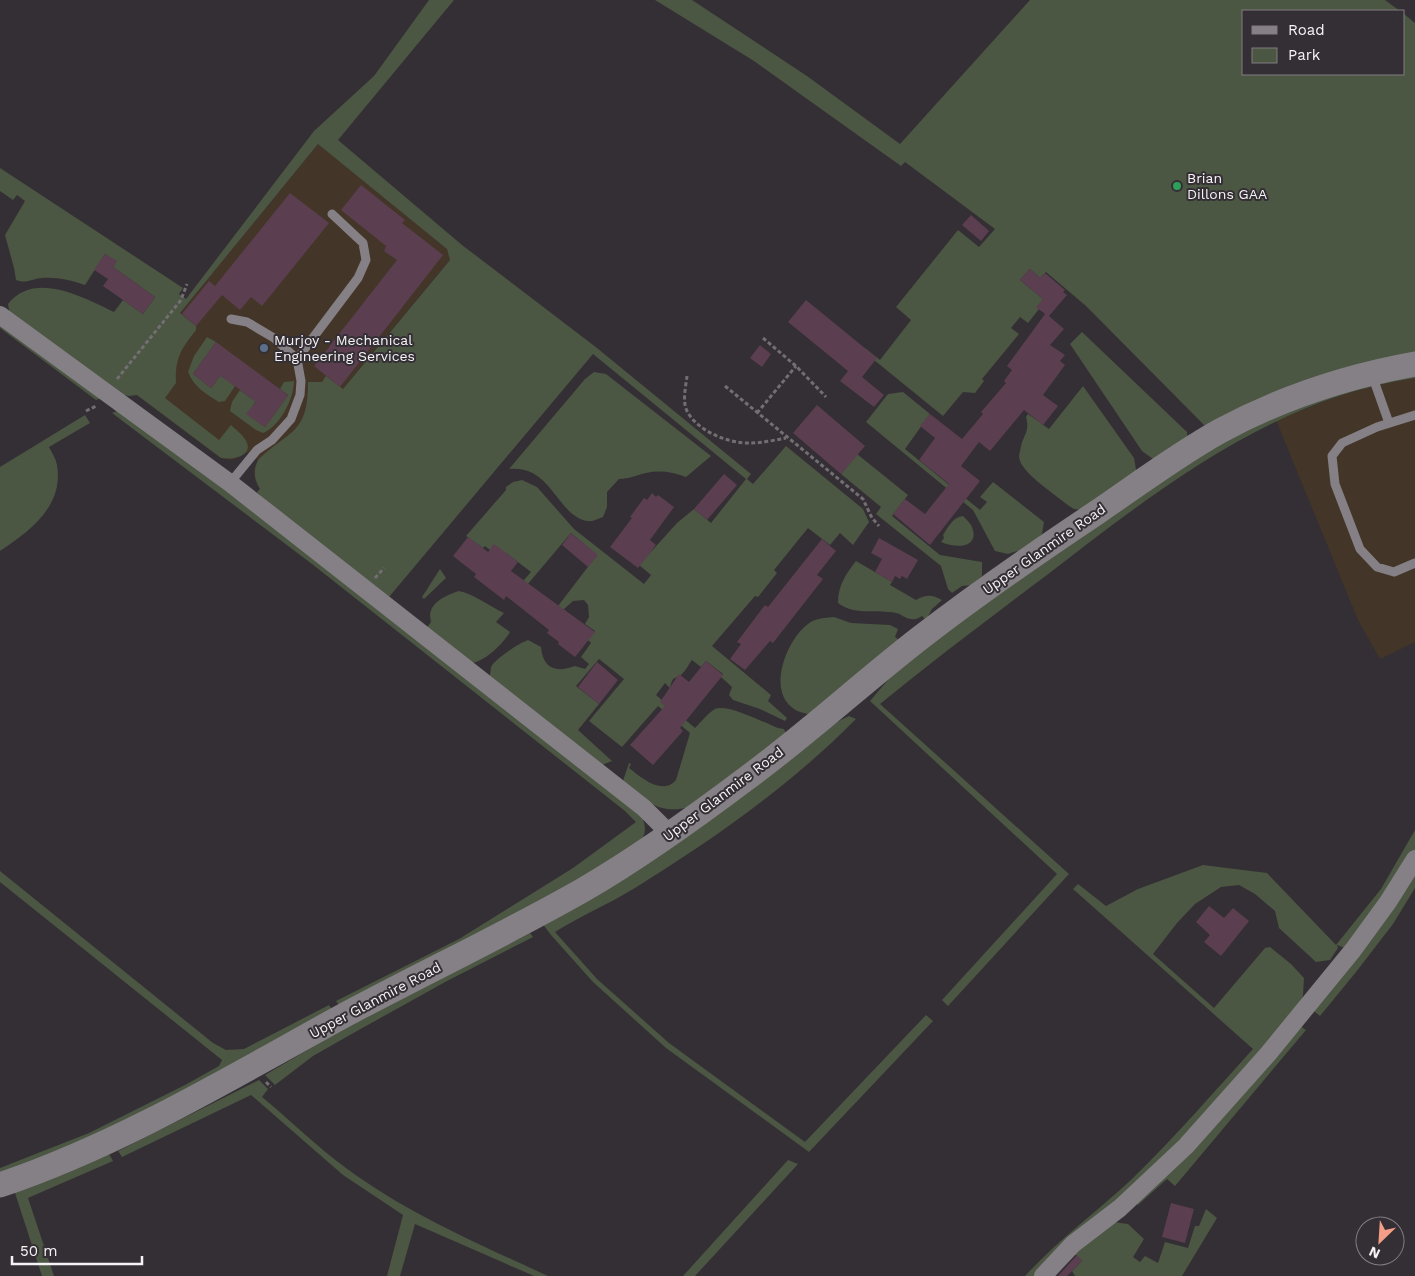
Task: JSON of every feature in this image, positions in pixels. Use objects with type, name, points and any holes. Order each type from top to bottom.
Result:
[{"type":"main road","name":"Upper Glanmire Road","points":[[0,1185],[86,1152],[176,1108],[342,1016],[571,896],[670,834],[749,777],[950,615],[1006,574],[1152,474],[1204,441],[1250,417],[1313,391],[1371,373],[1415,364]]},
{"type":"street","points":[[0,315],[230,483],[644,808],[670,834]]},
{"type":"street","points":[[1043,1276],[1073,1244],[1120,1208],[1193,1139],[1268,1054],[1353,950],[1388,902],[1415,859]]},
{"type":"lane","points":[[297,359],[358,278],[366,260],[363,243],[332,214]]},
{"type":"lane","points":[[230,483],[257,450],[272,440],[291,419],[300,394],[301,381],[297,359],[274,338],[247,322],[231,319]]},
{"type":"lane","points":[[1371,373],[1389,423]]},
{"type":"lane","points":[[1415,415],[1389,423],[1342,443],[1332,456],[1335,484],[1360,549],[1377,567],[1394,572],[1415,563]]},
{"type":"path","points":[[118,376],[181,300],[188,284]]},
{"type":"path","points":[[763,338],[796,366],[826,397]]},
{"type":"path","points":[[757,413],[796,366]]},
{"type":"path","points":[[687,376],[686,410],[696,422],[709,431],[731,441],[750,443],[787,438]]},
{"type":"path","points":[[725,386],[863,499],[872,518],[879,526]]},
{"type":"shaded area","name":"Murjoy - Mechanical Engineering Services","points":[[323,138],[458,250],[260,489],[255,480],[254,468],[258,460],[246,452],[232,460],[221,458],[122,384]]},
{"type":"shaded area","points":[[1415,378],[1415,642],[1380,659],[1358,620],[1276,420],[1342,395],[1375,385]]},
{"type":"green space","points":[[429,0],[454,0],[338,140],[462,245],[597,348],[751,474],[747,479],[753,484],[786,446],[863,509],[869,522],[853,545],[840,533],[830,545],[808,528],[774,570],[777,573],[758,597],[755,596],[712,646],[771,695],[768,701],[787,718],[785,721],[760,709],[733,700],[729,695],[732,687],[721,677],[723,674],[706,661],[701,667],[692,660],[682,674],[673,679],[670,688],[665,683],[656,695],[695,728],[712,711],[721,708],[737,711],[784,729],[786,734],[690,807],[679,809],[661,808],[646,800],[623,781],[629,763],[631,764],[629,768],[652,784],[665,786],[676,780],[690,733],[658,706],[622,747],[589,721],[624,679],[599,659],[576,686],[599,704],[578,730],[612,761],[602,765],[497,685],[490,676],[491,667],[497,660],[528,640],[541,647],[544,660],[548,665],[556,669],[575,666],[585,669],[589,664],[581,657],[591,643],[588,640],[595,631],[585,624],[589,617],[588,605],[584,600],[573,601],[563,610],[558,606],[597,555],[571,533],[527,585],[523,581],[531,572],[506,553],[494,553],[466,536],[506,490],[506,487],[513,482],[522,480],[537,487],[574,529],[644,584],[651,575],[639,565],[677,523],[694,509],[711,523],[746,479],[593,354],[389,597],[268,504],[257,492],[260,489],[255,475],[258,460],[288,436],[301,422],[305,412],[308,382],[322,382],[326,376],[343,389],[450,260],[447,249],[318,144],[180,313],[196,326],[196,330],[180,354],[176,383],[165,398],[219,440],[231,425],[244,437],[248,445],[245,453],[241,456],[221,458],[137,395],[119,394],[12,317],[9,310],[8,304],[19,294],[32,289],[60,290],[89,300],[114,312],[123,300],[143,314],[155,297],[113,267],[116,261],[105,254],[85,285],[53,278],[26,281],[16,280],[5,235],[25,201],[17,195],[13,200],[0,191],[0,168],[183,288],[179,294],[186,299],[314,131],[374,76]]},
{"type":"green space","name":"Brian Dillons GAA","points":[[655,0],[692,0],[807,76],[900,144],[1030,0],[1385,0],[1399,10],[1242,10],[1242,75],[1405,75],[1405,15],[1415,23],[1415,356],[1207,428],[1086,306],[1046,272],[1040,278],[1030,269],[1020,280],[1043,299],[1039,309],[1028,323],[1020,317],[1011,328],[1019,334],[982,379],[984,381],[975,393],[963,392],[943,416],[863,351],[865,348],[880,360],[911,320],[896,307],[958,230],[979,247],[995,229],[905,162],[901,166],[754,61]]},
{"type":"green space","points":[[0,321],[102,398],[96,400],[0,328]]},
{"type":"green space","points":[[1082,332],[1187,432],[1188,442],[1157,462],[1142,451],[1070,344]]},
{"type":"green space","points":[[207,337],[216,342],[193,374],[211,388],[227,367],[224,378],[235,386],[225,401],[219,402],[205,393],[197,386],[188,372],[194,356]]},
{"type":"green space","points":[[594,372],[606,374],[711,456],[686,477],[656,472],[619,479],[607,492],[607,507],[603,517],[588,521],[577,517],[569,510],[545,482],[535,474],[523,470],[509,469],[585,379]]},
{"type":"green space","points":[[1415,372],[1415,378],[1363,389],[1313,405],[1219,452],[1131,511],[880,704],[1069,874],[948,1006],[942,1000],[1057,874],[870,701],[893,674],[943,632],[1067,543],[1233,436],[1309,401]]},
{"type":"green space","points":[[294,381],[292,396],[285,411],[275,424],[263,433],[230,411],[232,402],[240,390],[252,399],[261,394],[247,414],[265,427],[288,395],[280,389],[284,382]]},
{"type":"green space","points":[[1083,386],[1134,458],[1137,475],[1083,510],[1074,509],[1069,506],[1042,485],[1023,467],[1019,457],[1027,429],[1026,417],[1028,414],[1049,429]]},
{"type":"green space","points":[[903,392],[930,414],[905,449],[980,510],[987,502],[980,497],[993,482],[1044,522],[1042,534],[1021,554],[1017,551],[1008,554],[995,551],[973,510],[866,422],[888,394]]},
{"type":"green space","points":[[122,409],[642,817],[645,830],[638,844],[623,856],[341,1008],[336,1001],[459,939],[573,868],[636,822],[625,811],[312,564],[112,413]]},
{"type":"green space","points":[[85,415],[90,423],[49,447],[56,463],[58,480],[50,505],[33,526],[0,551],[0,467]]},
{"type":"green space","points":[[857,454],[908,495],[892,516],[940,555],[982,562],[982,576],[972,585],[962,586],[952,593],[948,589],[941,566],[876,514],[881,507],[841,474]]},
{"type":"green space","points":[[963,516],[971,525],[973,538],[970,542],[966,545],[954,546],[941,542],[951,523],[956,518]]},
{"type":"green space","points":[[856,561],[892,582],[890,585],[916,600],[929,596],[942,600],[932,609],[926,620],[922,616],[912,619],[896,613],[859,611],[845,607],[838,603],[839,591],[846,575]]},
{"type":"green space","points":[[440,569],[446,578],[424,599],[422,597]]},
{"type":"green space","points":[[459,591],[476,597],[504,613],[496,622],[510,632],[494,651],[473,663],[426,629],[431,622],[431,610],[434,606],[442,598]]},
{"type":"green space","points":[[834,617],[851,623],[890,625],[898,629],[895,637],[902,642],[808,714],[799,712],[786,701],[781,690],[783,665],[787,653],[800,631],[808,624],[817,619]]},
{"type":"green space","points":[[849,716],[856,719],[805,766],[751,810],[635,888],[555,932],[597,979],[669,1043],[805,1142],[926,1015],[933,1021],[809,1152],[666,1048],[593,982],[542,923],[833,724]]},
{"type":"green space","points":[[1415,830],[1415,851],[1348,949],[1337,945],[1338,948],[1330,960],[1316,962],[1279,928],[1275,911],[1255,894],[1239,885],[1221,887],[1195,904],[1177,923],[1153,954],[1214,1008],[1265,948],[1270,947],[1291,964],[1304,978],[1303,995],[1299,1008],[1183,1142],[1038,1276],[1025,1276],[1051,1250],[1133,1178],[1179,1131],[1253,1049],[1073,889],[1078,884],[1106,906],[1138,889],[1203,865],[1267,873],[1336,945],[1381,889]]},
{"type":"green space","points":[[1415,868],[1415,888],[1393,924],[1320,1016],[1310,1008]]},
{"type":"green space","points":[[0,871],[213,1043],[226,1050],[244,1049],[329,1005],[333,1011],[198,1087],[0,1177],[0,1168],[89,1133],[185,1085],[219,1066],[222,1060],[0,882]]},
{"type":"green space","points":[[530,933],[533,937],[447,981],[313,1056],[275,1085],[265,1075],[353,1023]]},
{"type":"green space","points":[[1297,1024],[1306,1030],[1175,1186],[1167,1179],[1138,1205],[1134,1201]]},
{"type":"green space","points":[[259,1080],[268,1089],[262,1097],[325,1151],[370,1185],[444,1227],[548,1276],[534,1276],[415,1224],[400,1276],[387,1276],[403,1215],[343,1175],[251,1095],[122,1157],[118,1151]]},
{"type":"green space","points":[[109,1154],[113,1161],[28,1198],[54,1276],[42,1276],[14,1190]]},
{"type":"green space","points":[[788,1160],[798,1164],[695,1276],[683,1276]]},
{"type":"green space","points":[[1206,1209],[1217,1218],[1182,1276],[1075,1276],[1072,1271],[1082,1261],[1072,1251],[1113,1222],[1128,1224],[1144,1239],[1133,1257],[1140,1262],[1145,1256],[1158,1263],[1165,1242],[1188,1248],[1195,1226],[1199,1226]]},
{"type":"building","points":[[361,185],[405,220],[402,223],[443,255],[340,387],[314,366],[397,260],[384,251],[386,246],[341,210]]},
{"type":"building","points":[[290,193],[329,223],[262,306],[251,297],[240,310],[222,295],[196,326],[182,314],[209,281],[215,286]]},
{"type":"building","points":[[971,215],[989,231],[981,241],[962,225]]},
{"type":"building","points":[[105,254],[117,261],[113,267],[155,297],[143,314],[103,286],[108,279],[94,270]]},
{"type":"building","points":[[1030,269],[1040,278],[1045,273],[1065,290],[1063,292],[1067,295],[1049,316],[1064,329],[1050,345],[1065,355],[1060,361],[1065,365],[1043,395],[1058,406],[1043,425],[1024,410],[990,451],[979,442],[961,466],[980,481],[930,545],[893,514],[905,499],[925,514],[949,484],[919,460],[935,438],[920,426],[930,414],[962,439],[983,414],[981,412],[1006,383],[1004,381],[1012,370],[1007,366],[1045,314],[1036,307],[1043,299],[1020,280]]},
{"type":"building","points":[[806,300],[877,358],[862,377],[884,395],[874,407],[840,381],[848,371],[788,322]]},
{"type":"building","points":[[216,342],[288,395],[265,427],[246,414],[256,402],[235,386],[220,376],[211,388],[193,374]]},
{"type":"building","points":[[760,345],[771,354],[762,367],[750,358]]},
{"type":"building","points":[[817,405],[865,446],[841,474],[793,433]]},
{"type":"building","points":[[724,474],[737,485],[707,520],[694,509]]},
{"type":"building","points":[[652,493],[656,497],[658,495],[674,507],[650,540],[656,545],[638,568],[610,547],[632,518],[630,517],[644,498],[647,500]]},
{"type":"building","points":[[571,533],[598,555],[588,567],[562,545]]},
{"type":"building","points":[[468,537],[488,552],[494,544],[518,562],[511,571],[595,632],[575,657],[547,633],[549,630],[506,596],[504,600],[474,577],[476,574],[453,556]]},
{"type":"building","points":[[879,538],[918,560],[907,579],[902,576],[900,579],[895,576],[892,582],[875,572],[882,559],[871,553]]},
{"type":"building","points":[[822,539],[836,551],[817,575],[823,579],[773,643],[770,641],[745,670],[730,659],[741,644],[737,642],[765,605],[768,607]]},
{"type":"building","points":[[706,661],[723,675],[680,728],[683,731],[653,765],[630,745],[665,706],[660,702],[679,674],[689,682]]},
{"type":"building","points":[[597,662],[618,680],[599,704],[578,687]]},
{"type":"building","points":[[1209,906],[1224,918],[1233,908],[1249,921],[1221,956],[1204,942],[1210,935],[1196,922]]},
{"type":"building","points":[[1171,1203],[1194,1209],[1185,1243],[1162,1237]]},
{"type":"building","points":[[1077,1255],[1082,1261],[1067,1276],[1058,1276]]},
{"type":"place","name":"Brian Dillons GAA","points":[[1177,186]]},
{"type":"place","name":"Murjoy - Mechanical Engineering Services","points":[[264,348]]}]
